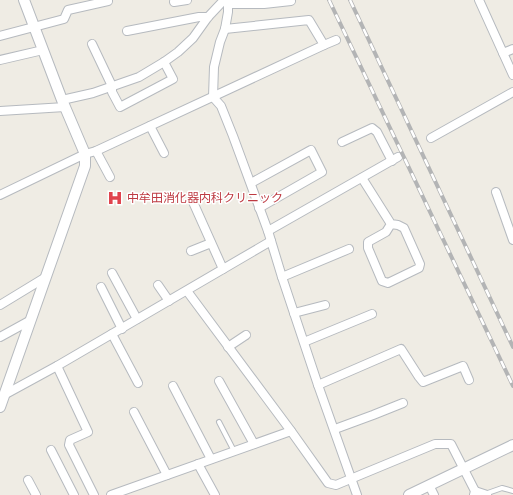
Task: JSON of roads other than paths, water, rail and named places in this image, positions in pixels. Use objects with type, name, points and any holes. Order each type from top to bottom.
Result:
[{"type":"street","points":[[0,407],[2,397],[31,320],[85,166],[85,154],[63,103],[24,0]]},
{"type":"street","points":[[174,2],[188,0]]},
{"type":"street","points":[[479,0],[513,75]]},
{"type":"street","points":[[0,36],[64,18],[68,10],[108,1]]},
{"type":"street","points":[[0,111],[63,103],[139,77],[178,52],[193,38],[208,17],[227,1],[264,4],[291,1]]},
{"type":"street","points":[[227,1],[225,29],[214,67],[213,97],[221,106],[251,183],[318,384],[358,495]]},
{"type":"street","points":[[127,31],[199,17],[208,17]]},
{"type":"street","points":[[225,29],[309,20],[324,45]]},
{"type":"street","points":[[0,195],[85,154],[96,151],[336,40]]},
{"type":"street","points":[[92,44],[112,86],[112,92],[120,108],[173,79],[164,62]]},
{"type":"street","points":[[503,53],[513,49]]},
{"type":"street","points":[[0,60],[43,50]]},
{"type":"street","points":[[431,138],[513,92]]},
{"type":"street","points":[[150,126],[164,153]]},
{"type":"street","points":[[268,231],[395,159],[377,132],[372,128],[342,142]]},
{"type":"street","points":[[251,183],[311,150],[322,172],[259,208]]},
{"type":"street","points":[[96,151],[110,177]]},
{"type":"street","points":[[362,178],[391,224],[404,228],[420,264],[419,268],[388,283],[382,281],[368,248],[368,242],[386,232],[391,224]]},
{"type":"street","points":[[496,192],[513,240]]},
{"type":"street","points":[[193,202],[223,269]]},
{"type":"street","points":[[2,397],[122,329],[271,241]]},
{"type":"street","points":[[191,250],[211,243]]},
{"type":"street","points":[[282,277],[349,249]]},
{"type":"street","points":[[112,273],[137,319]]},
{"type":"street","points":[[0,304],[46,277]]},
{"type":"street","points":[[158,284],[169,301]]},
{"type":"street","points":[[101,287],[122,329]]},
{"type":"street","points":[[186,291],[328,483],[336,485],[435,444],[451,444],[475,493],[486,495]]},
{"type":"street","points":[[294,313],[325,305]]},
{"type":"street","points":[[304,342],[372,314]]},
{"type":"street","points":[[0,337],[31,320]]},
{"type":"street","points":[[112,334],[138,383]]},
{"type":"street","points":[[228,346],[246,335]]},
{"type":"street","points":[[318,384],[401,350],[423,382],[463,366],[469,380]]},
{"type":"street","points":[[57,366],[88,432],[70,440],[69,445],[94,495]]},
{"type":"street","points":[[219,381],[254,444]]},
{"type":"street","points":[[173,386],[211,459]]},
{"type":"street","points":[[335,429],[404,403]]},
{"type":"street","points":[[134,412],[167,475]]},
{"type":"street","points":[[111,495],[291,431]]},
{"type":"street","points":[[409,495],[431,490],[463,469],[513,445]]},
{"type":"street","points":[[51,450],[74,495]]},
{"type":"street","points":[[198,464],[214,495]]},
{"type":"street","points":[[28,480],[36,495]]},
{"type":"lane","points":[[219,422],[234,451]]},
{"type":"lane","points":[[486,495],[502,488],[513,491]]},
{"type":"railway","points":[[329,0],[513,386]]},
{"type":"railway","points":[[350,0],[513,347]]},
{"type":"place","name":"中牟田消化器内科クリニック","points":[[115,198]]}]
